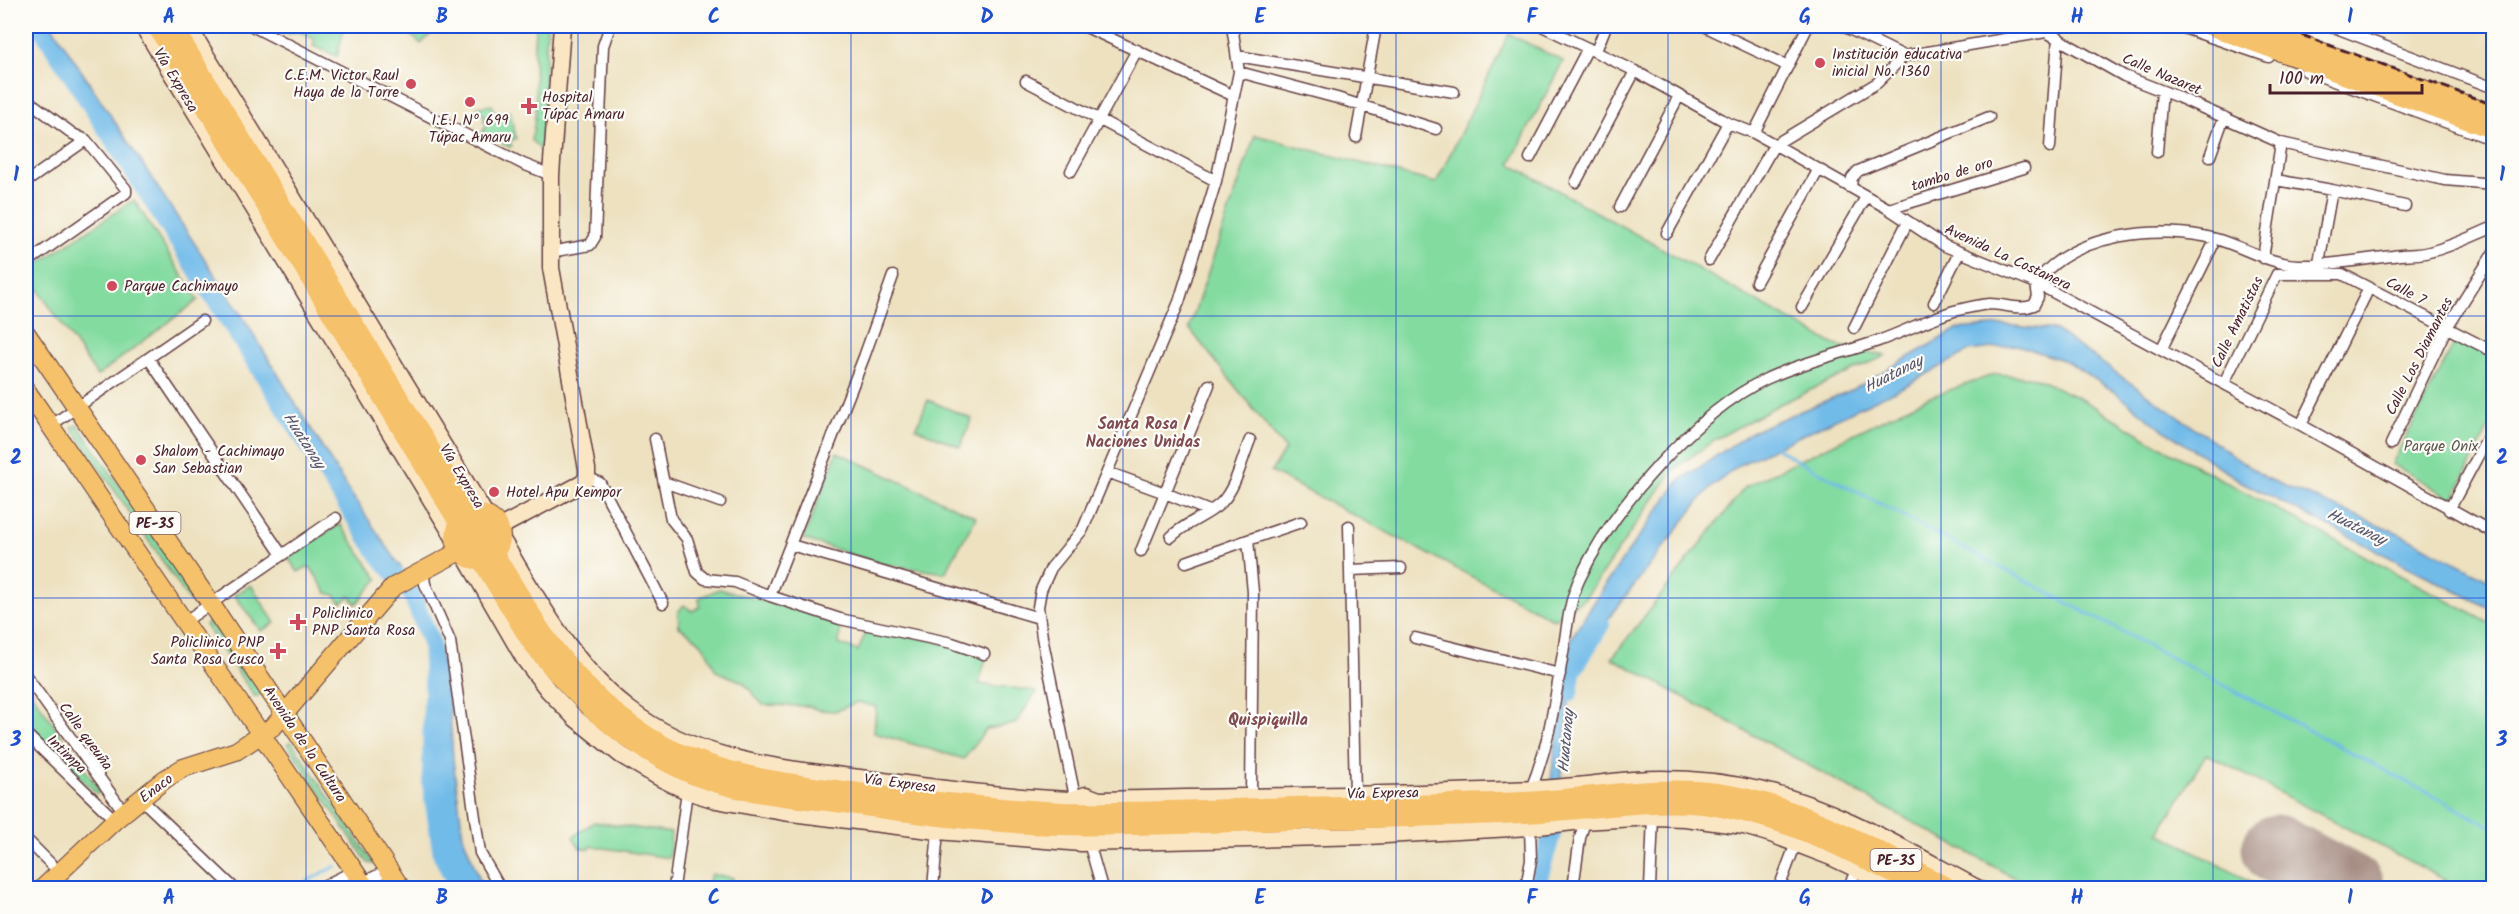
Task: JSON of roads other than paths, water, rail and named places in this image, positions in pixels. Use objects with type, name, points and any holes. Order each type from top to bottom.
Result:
[{"type":"main road","name":"Vía Expresa","points":[[143,26],[259,217],[563,661],[594,695],[629,723],[664,745],[704,763],[746,776],[932,801],[1105,812],[1585,807],[1653,817],[1714,821],[1744,826],[1796,843],[1897,888]]},
{"type":"main road","name":"Vía Expresa","points":[[156,26],[215,108],[477,538]]},
{"type":"main road","name":"Vía Expresa","points":[[173,26],[215,108]]},
{"type":"main road","name":"Vía Expresa","points":[[188,26],[292,197],[477,538],[525,660],[548,690],[575,718],[621,755],[662,779],[687,791],[716,800],[783,812],[938,831],[1086,842],[1367,836],[1531,808]]},
{"type":"main road","points":[[477,538],[583,483],[586,477],[587,469],[550,268],[551,175],[562,26]]},
{"type":"main road","points":[[2209,26],[2493,130]]},
{"type":"main road","points":[[2252,26],[2493,115]]},
{"type":"main road","points":[[215,108],[219,151]]},
{"type":"main road","points":[[215,108],[251,129]]},
{"type":"main road","points":[[292,197],[297,242]]},
{"type":"main road","points":[[259,217],[297,242]]},
{"type":"main road","name":"Avenida de la Cultura","points":[[26,333],[285,713],[401,888]]},
{"type":"main road","name":"Avenida de la Cultura","points":[[26,390],[262,736],[359,883]]},
{"type":"main road","name":"Enaco","points":[[43,888],[119,816],[183,768],[236,751],[262,736],[285,713],[393,587],[477,538]]},
{"type":"main road","name":"Vía Expresa","points":[[1585,807],[1634,780],[1677,779],[1721,783],[1764,791],[1806,803],[1846,820],[1977,888]]},
{"type":"main road","name":"Vía Expresa","points":[[1105,812],[1251,796],[1354,794],[1531,808],[1585,807],[1631,790],[1674,789],[1718,792],[1760,801],[1802,814],[1919,888]]},
{"type":"main road","points":[[1067,809],[1067,835],[1086,842],[1105,833],[1105,812]]},
{"type":"main road","name":"Vía Expresa","points":[[1839,838],[1950,888]]},
{"type":"street","points":[[252,26],[525,165],[551,175]]},
{"type":"street","points":[[550,252],[590,244],[596,237],[603,46],[610,26]]},
{"type":"street","points":[[1084,26],[1234,96]]},
{"type":"street","points":[[1067,809],[1038,607],[1045,581],[1057,559],[1083,529],[1179,302],[1216,181],[1239,72],[1232,26]]},
{"type":"street","points":[[1356,137],[1376,26]]},
{"type":"street","name":"Avenida La Costanera","points":[[1542,26],[1635,71],[1728,123],[1754,133],[1889,209],[1907,223],[1959,253],[2036,283],[2224,383],[2493,534]]},
{"type":"street","points":[[1530,158],[1606,26]]},
{"type":"street","points":[[1704,26],[1788,66]]},
{"type":"street","points":[[1754,133],[1808,26]]},
{"type":"street","points":[[1709,260],[1774,145],[1877,83],[1904,56],[1843,26]]},
{"type":"street","points":[[2178,26],[2284,62],[2493,141]]},
{"type":"street","points":[[2331,26],[2493,88]]},
{"type":"street","name":"Calle Nazaret","points":[[1904,56],[2046,32],[2118,73],[2281,143],[2445,180],[2493,184]]},
{"type":"street","points":[[2050,147],[2058,37]]},
{"type":"street","points":[[1071,171],[1137,50]]},
{"type":"street","points":[[1238,56],[1454,92]]},
{"type":"street","points":[[1576,182],[1635,71]]},
{"type":"street","points":[[1239,72],[1337,98],[1436,129]]},
{"type":"street","points":[[1026,81],[1216,181]]},
{"type":"street","points":[[2157,152],[2162,91]]},
{"type":"street","points":[[1620,207],[1678,96]]},
{"type":"street","points":[[26,99],[73,134],[86,140],[126,189],[123,197],[26,263]]},
{"type":"street","points":[[1851,187],[1852,178],[1858,171],[1989,117]]},
{"type":"street","points":[[2210,156],[2224,117]]},
{"type":"street","points":[[1667,233],[1728,123]]},
{"type":"street","points":[[26,182],[86,140]]},
{"type":"street","points":[[2263,258],[2281,143]]},
{"type":"street","name":"tambo de oro","points":[[1889,209],[2024,168]]},
{"type":"street","points":[[1756,282],[1819,169]]},
{"type":"street","points":[[2276,180],[2405,206]]},
{"type":"street","points":[[2319,263],[2332,190]]},
{"type":"street","points":[[1802,308],[1866,197]]},
{"type":"street","points":[[1854,327],[1907,223]]},
{"type":"street","points":[[1526,888],[1531,860],[1531,808],[1549,740],[1571,603],[1580,579],[1606,533],[1636,492],[1668,456],[1734,398],[1764,380],[1788,370],[1880,340],[1951,312],[1991,304],[2026,309],[2034,305],[2038,297],[2036,283],[2051,266],[2074,250],[2129,234],[2155,231],[2216,239],[2263,258],[2290,264],[2348,264],[2426,253],[2493,227]]},
{"type":"street","points":[[2160,350],[2212,247]]},
{"type":"street","name":"Calle Los Diamantes","points":[[2391,444],[2446,329],[2493,252]]},
{"type":"street","points":[[1934,303],[1959,253]]},
{"type":"street","name":"Calle 7","points":[[2277,274],[2342,274],[2493,352]]},
{"type":"street","name":"Calle Amatistas","points":[[2224,383],[2277,274]]},
{"type":"street","points":[[770,596],[893,276]]},
{"type":"street","points":[[2301,425],[2369,288]]},
{"type":"street","points":[[50,426],[202,321]]},
{"type":"street","points":[[149,359],[282,555]]},
{"type":"street","points":[[1141,551],[1209,385]]},
{"type":"street","points":[[2449,510],[2493,426]]},
{"type":"street","points":[[655,439],[671,519],[687,539],[696,572],[705,579],[735,582],[840,619],[952,643],[984,654]]},
{"type":"street","points":[[1171,537],[1182,526],[1209,511],[1227,495],[1250,440]]},
{"type":"street","points":[[1107,472],[1209,511]]},
{"type":"street","points":[[586,477],[600,483],[663,603]]},
{"type":"street","points":[[664,482],[720,502]]},
{"type":"street","points":[[184,622],[336,518]]},
{"type":"street","points":[[1186,562],[1301,522]]},
{"type":"street","points":[[1349,526],[1354,794]]},
{"type":"street","points":[[1248,540],[1253,592],[1251,796]]},
{"type":"street","points":[[791,545],[1040,618]]},
{"type":"street","points":[[1350,570],[1401,568]]},
{"type":"street","points":[[422,570],[425,584],[450,640],[480,853],[500,888]]},
{"type":"street","points":[[1415,638],[1560,674]]},
{"type":"street","name":"Calle queuña","points":[[26,676],[119,816]]},
{"type":"street","name":"Intimpa","points":[[27,739],[119,816]]},
{"type":"street","points":[[674,888],[687,791]]},
{"type":"street","points":[[141,799],[234,888]]},
{"type":"street","points":[[1573,888],[1585,807]]},
{"type":"street","points":[[1650,888],[1653,817]]},
{"type":"street","points":[[933,888],[938,831]]},
{"type":"street","points":[[26,838],[59,872]]},
{"type":"street","points":[[1086,842],[1102,888]]},
{"type":"street","points":[[1779,888],[1796,843]]},
{"type":"street","points":[[1848,888],[1857,869]]},
{"type":"street","points":[[319,888],[359,883],[388,870]]},
{"type":"water","points":[[40,26],[52,26],[246,322],[349,491],[424,601],[448,682],[453,759],[463,836],[483,888],[458,888],[442,855],[431,784],[431,642],[411,593],[380,557]]},
{"type":"water","points":[[2003,325],[2055,330],[2266,478],[2401,534],[2493,582],[2493,610],[2242,482],[2159,427],[2115,392],[2068,362],[2017,345],[1969,351],[1907,385],[1739,465],[1707,491],[1588,645],[1572,672],[1561,782],[1541,888],[1530,888],[1544,830],[1570,640],[1613,573],[1679,481],[1753,431],[1854,389],[1957,329]]},
{"type":"waterway","name":"Huatanay","points":[[40,26],[380,557],[411,593],[431,642],[434,701]]},
{"type":"waterway","points":[[1774,446],[2494,828]]},
{"type":"waterway","name":"Huatanay","points":[[1569,693],[1572,672],[1601,624]]},
{"type":"waterway","points":[[432,698],[431,784],[442,855],[458,888]]},
{"type":"waterway","name":"Huatanay","points":[[1536,888],[1559,810]]},
{"type":"waterway","points":[[430,834],[439,830]]},
{"type":"waterway","points":[[294,888],[336,866]]},
{"type":"railway","points":[[2277,26],[2494,105]]},
{"type":"place","name":"Institución educativa inicial No. 1360","points":[[1820,63]]},
{"type":"place","name":"C.E.M. Victor Raul Haya de la Torre","points":[[411,84]]},
{"type":"place","name":"I.E.I Nº 699 Túpac Amaru","points":[[470,102]]},
{"type":"place","name":"Hospital Túpac Amaru","points":[[529,106]]},
{"type":"place","name":"Parque Cachimayo","points":[[112,286]]},
{"type":"place","name":"Shalom - Cachimayo San Sebastian","points":[[141,460]]},
{"type":"place","name":"Hotel Apu Kempor","points":[[494,492]]},
{"type":"place","name":"Policlinico PNP Santa Rosa","points":[[298,622]]},
{"type":"place","name":"Policlinico PNP Santa Rosa Cusco","points":[[278,651]]},
{"type":"district","name":"Santa Rosa / Naciones Unidas","points":[[1143,432]]},
{"type":"district","name":"Quispiquilla","points":[[1268,719]]},
{"type":"park label","name":"Parque Onix","points":[[2441,446]]}]
